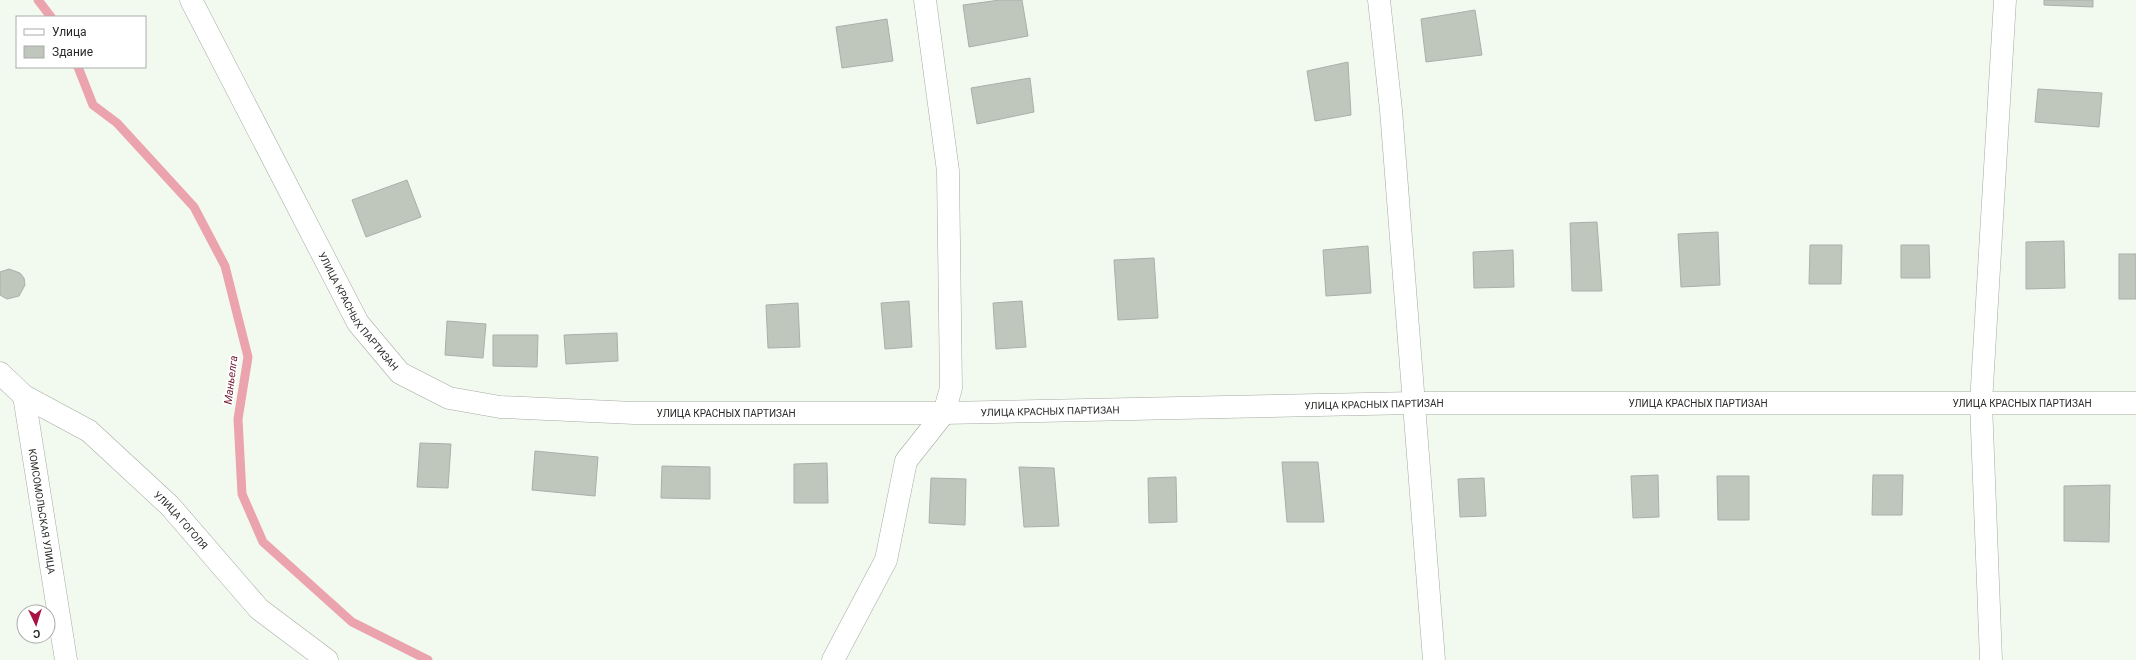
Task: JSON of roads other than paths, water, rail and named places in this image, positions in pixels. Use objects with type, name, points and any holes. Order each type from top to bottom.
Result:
[{"type":"street","name":"УЛИЦА КРАСНЫХ ПАРТИЗАН","points":[[192,0],[358,323],[400,373],[449,398],[500,407],[634,413],[944,413],[1414,403],[2136,403]]},
{"type":"street","points":[[833,660],[886,560],[906,461],[944,413],[951,388],[948,171],[925,0]]},
{"type":"street","points":[[1379,0],[1392,118],[1434,660]]},
{"type":"street","points":[[1991,660],[1981,403],[2005,0]]},
{"type":"street","points":[[0,373],[24,396]]},
{"type":"street","name":"КОМСОМОЛЬСКАЯ УЛИЦА","points":[[24,396],[66,660]]},
{"type":"street","name":"УЛИЦА ГОГОЛЯ","points":[[24,396],[90,431],[170,506],[259,609],[327,660]]},
{"type":"waterway","name":"Маньелга","points":[[38,0],[50,16]]},
{"type":"waterway","name":"Маньелга","points":[[78,68],[93,105],[117,123],[194,207],[225,266],[248,357],[238,419],[242,494],[263,542],[352,622],[428,660]]}]
